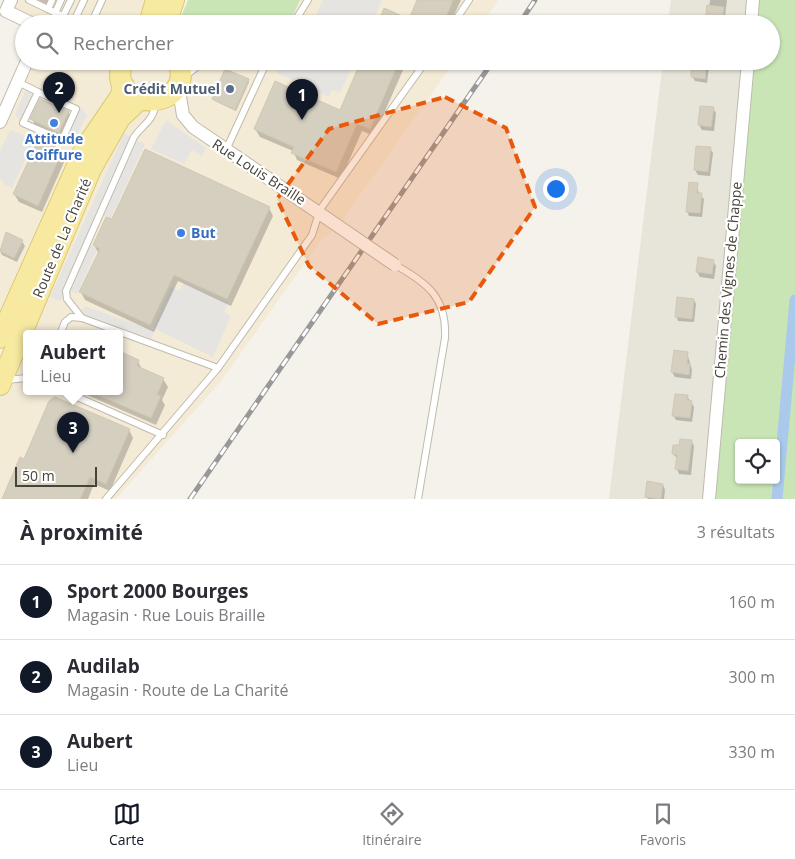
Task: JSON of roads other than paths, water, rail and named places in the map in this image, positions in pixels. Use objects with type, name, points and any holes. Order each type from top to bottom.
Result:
[{"type":"main road","points":[[152,15],[156,0]]},
{"type":"main road","points":[[169,15],[174,0]]},
{"type":"main road","points":[[120,70],[130,95],[148,101]]},
{"type":"main road","name":"Route de La Charité","points":[[0,338],[80,158],[91,138],[120,97],[120,70]]},
{"type":"main road","points":[[178,83],[179,70]]},
{"type":"main road","name":"Route de La Charité","points":[[3,374],[91,169],[115,125],[148,101],[169,96],[178,83]]},
{"type":"street","points":[[11,0],[6,11],[15,15]]},
{"type":"street","points":[[752,15],[753,0]]},
{"type":"street","points":[[0,122],[23,70]]},
{"type":"street","name":"Chemin des Vignes de Chappe","points":[[709,499],[747,70]]},
{"type":"street","points":[[178,83],[183,115]]},
{"type":"street","name":"Rue Louis Braille","points":[[148,101],[183,115],[202,135],[319,212],[395,266]]},
{"type":"lane","points":[[29,0],[37,2],[60,15]]},
{"type":"lane","points":[[48,9],[52,0]]},
{"type":"lane","points":[[55,13],[61,0]]},
{"type":"lane","points":[[63,15],[70,0]]},
{"type":"lane","points":[[79,15],[84,0]]},
{"type":"lane","points":[[95,15],[102,0]]},
{"type":"lane","points":[[299,15],[308,0]]},
{"type":"lane","points":[[459,15],[469,0]]},
{"type":"lane","points":[[178,83],[193,70]]},
{"type":"lane","points":[[226,150],[262,70]]},
{"type":"lane","points":[[106,499],[218,368],[312,234],[317,225],[319,212],[420,70]]},
{"type":"lane","points":[[18,82],[76,109],[62,140],[23,123],[38,92]]},
{"type":"lane","points":[[82,318],[66,299],[66,291],[134,137],[154,115],[148,101]]},
{"type":"lane","points":[[395,266],[411,274],[431,290],[441,302],[446,319],[445,338],[418,499]]},
{"type":"lane","points":[[62,330],[71,317],[82,318],[115,330]]},
{"type":"lane","points":[[123,333],[218,368]]},
{"type":"lane","points":[[3,374],[23,377]]},
{"type":"lane","points":[[73,395],[163,434]]},
{"type":"waterway","points":[[777,499],[795,300]]},
{"type":"railway","points":[[525,15],[535,0]]},
{"type":"railway","points":[[190,499],[487,70]]},
{"type":"place","name":"Crédit Mutuel","points":[[230,89]]},
{"type":"place","name":"Audilab","points":[[59,113]]},
{"type":"place","name":"Sport 2000 Bourges","points":[[302,120]]},
{"type":"place","name":"Attitude Coiffure","points":[[54,123]]},
{"type":"place","name":"But","points":[[181,233]]},
{"type":"place","name":"Aubert","points":[[73,453]]}]
